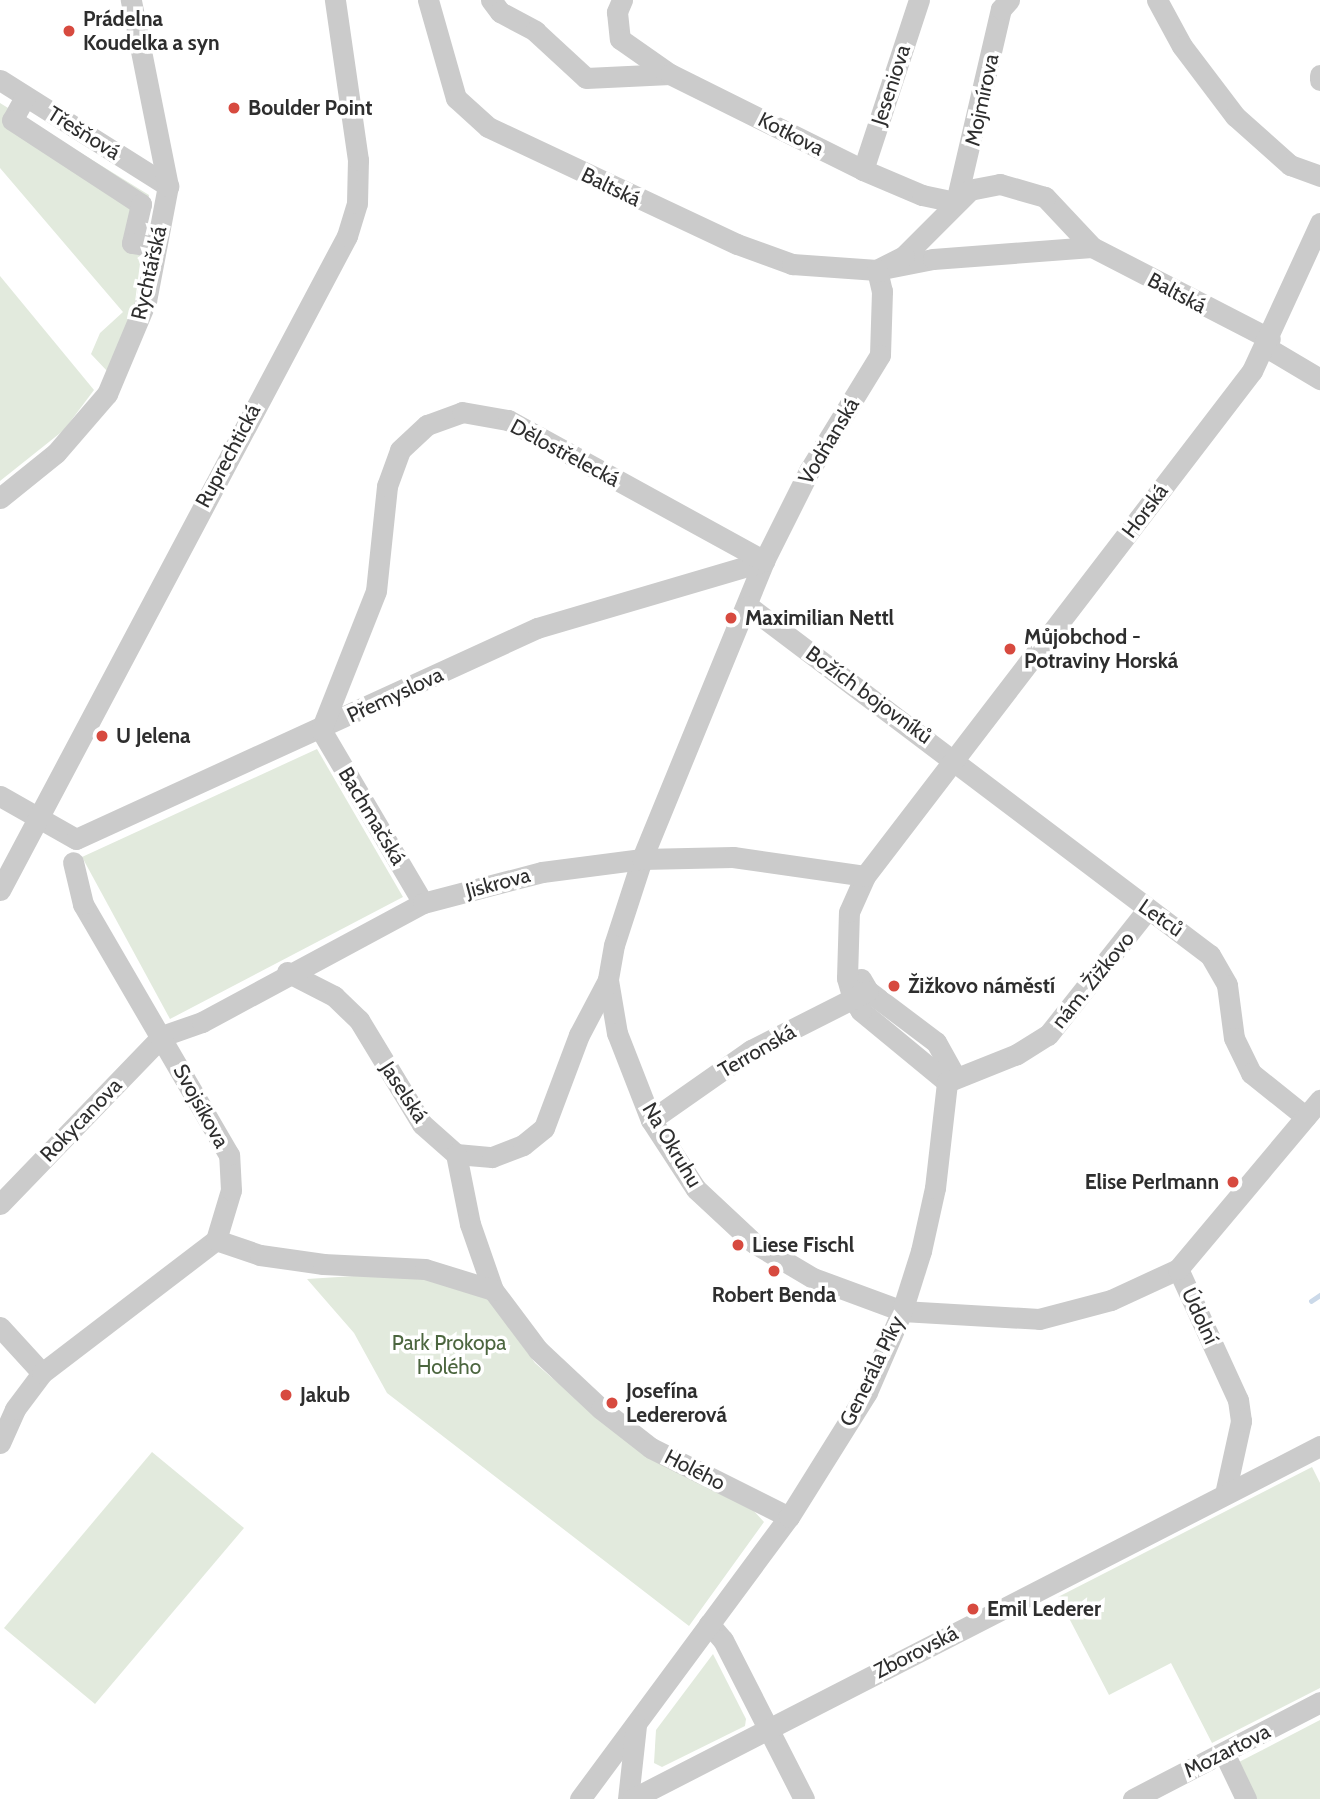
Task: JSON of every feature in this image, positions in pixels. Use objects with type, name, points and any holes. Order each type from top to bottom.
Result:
[{"type":"street","name":"Rychtářská","points":[[0,498],[56,453],[107,394],[146,301],[168,186],[131,0]]},
{"type":"street","name":"Ruprechtická","points":[[0,890],[347,236],[357,203],[358,160],[335,0]]},
{"type":"street","name":"Baltská","points":[[428,0],[456,98],[488,127],[637,200],[792,264],[877,270],[956,256],[1092,247],[1268,343],[1320,379]]},
{"type":"street","name":"Kotkova","points":[[491,0],[500,12],[535,31],[586,78],[670,74],[863,170],[922,195],[956,202]]},
{"type":"street","points":[[622,0],[617,12],[620,39],[670,74]]},
{"type":"street","name":"Jeseniova","points":[[863,170],[919,0]]},
{"type":"street","name":"Mojmírova","points":[[956,202],[1001,9],[1009,0]]},
{"type":"street","points":[[1157,0],[1182,46],[1235,116],[1290,164],[1320,176]]},
{"type":"street","name":"Třešňová","points":[[0,80],[168,186]]},
{"type":"street","points":[[25,97],[12,120],[141,204],[132,243],[156,247]]},
{"type":"street","points":[[877,270],[904,256],[970,190],[1000,184],[1045,197],[1092,247]]},
{"type":"street","name":"Horská","points":[[956,759],[1268,343],[1313,246],[1320,223]]},
{"type":"street","name":"Vodňanská","points":[[748,606],[764,561],[809,471],[880,355],[882,291],[877,270]]},
{"type":"street","name":"Dělostřelecká","points":[[321,730],[376,591],[387,486],[400,450],[427,425],[462,412],[508,420],[764,561]]},
{"type":"street","name":"Přemyslova","points":[[38,818],[76,839],[321,730],[537,628],[764,561]]},
{"type":"street","name":"Božích bojovníků","points":[[748,606],[956,759]]},
{"type":"street","name":"Na Okruhu","points":[[748,606],[642,859],[614,945],[608,980],[617,1033],[651,1120],[696,1189],[754,1243],[813,1278],[902,1311],[1039,1319],[1111,1300],[1178,1269]]},
{"type":"street","name":"Bachmačská","points":[[321,730],[423,903]]},
{"type":"street","points":[[951,1079],[861,1011],[860,995],[846,950],[849,912],[865,876],[956,759]]},
{"type":"street","name":"Letců","points":[[956,759],[1147,910],[1164,918],[1210,955],[1227,985],[1234,1038],[1251,1073],[1306,1117]]},
{"type":"street","points":[[0,796],[38,818]]},
{"type":"street","name":"Jiskrova","points":[[162,1036],[202,1022],[287,972],[423,903],[542,872],[642,859],[733,857],[865,876]]},
{"type":"street","name":"Svojsíkova","points":[[73,862],[83,904],[229,1155],[231,1190],[216,1240]]},
{"type":"street","name":"nám. Žižkovo","points":[[951,1079],[1017,1054],[1048,1035],[1147,910]]},
{"type":"street","name":"Jaselská","points":[[287,972],[334,996],[359,1020],[422,1124],[456,1154]]},
{"type":"street","points":[[456,1154],[492,1157],[523,1145],[544,1128],[579,1035],[608,980]]},
{"type":"street","name":"Terronská","points":[[651,1120],[751,1050],[860,995]]},
{"type":"street","name":"Rokycanova","points":[[0,1204],[162,1036]]},
{"type":"street","name":"Generála Píky","points":[[580,1799],[789,1517],[867,1392],[902,1311],[935,1188],[951,1079]]},
{"type":"street","name":"Údolní","points":[[1225,1494],[1241,1421],[1238,1400],[1178,1269],[1320,1100]]},
{"type":"street","name":"Holého","points":[[456,1154],[470,1224],[493,1290],[538,1349],[601,1409],[651,1448],[789,1517]]},
{"type":"street","points":[[0,1443],[15,1409],[42,1373],[216,1240],[260,1255],[323,1264],[425,1269],[493,1290]]},
{"type":"street","points":[[0,1326],[42,1373]]},
{"type":"street","name":"Zborovská","points":[[630,1799],[1320,1446]]},
{"type":"street","points":[[709,1625],[723,1640],[804,1799]]},
{"type":"street","name":"Mozartova","points":[[1133,1799],[1320,1702]]},
{"type":"street","points":[[630,1799],[636,1725]]},
{"type":"street","points":[[1224,1753],[1245,1799]]},
{"type":"green space","points":[[0,103],[149,195],[135,302],[108,372],[91,354],[100,333],[123,312],[0,168]]},
{"type":"green space","points":[[0,276],[94,390],[64,430],[0,481]]},
{"type":"green space","points":[[317,749],[403,897],[170,1019],[82,857]]},
{"type":"green space","name":"Park Prokopa Holého","points":[[417,1272],[484,1292],[535,1363],[551,1377],[634,1443],[753,1510],[764,1522],[689,1626],[387,1393],[354,1333],[307,1279]]},
{"type":"green space","points":[[152,1452],[244,1528],[95,1704],[4,1628]]},
{"type":"green space","points":[[1312,1467],[1320,1483],[1320,1688],[1212,1743],[1171,1663],[1109,1695],[1058,1597]]},
{"type":"green space","points":[[713,1654],[746,1719],[745,1726],[662,1767],[654,1763],[656,1730]]},
{"type":"green space","points":[[1320,1720],[1320,1799],[1257,1799],[1239,1762]]},
{"type":"waterway","points":[[1311,1301],[1320,1295]]},
{"type":"place","name":"Prádelna Koudelka a syn","points":[[69,31]]},
{"type":"place","name":"Boulder Point","points":[[234,108]]},
{"type":"place","name":"Maximilian Nettl","points":[[731,618]]},
{"type":"place","name":"Můjobchod - Potraviny Horská","points":[[1010,649]]},
{"type":"place","name":"U Jelena","points":[[102,736]]},
{"type":"place","name":"Žižkovo náměstí","points":[[894,986]]},
{"type":"place","name":"Elise Perlmann","points":[[1233,1182]]},
{"type":"place","name":"Liese Fischl","points":[[738,1245]]},
{"type":"place","name":"Robert Benda","points":[[774,1271]]},
{"type":"place","name":"Jakub","points":[[286,1395]]},
{"type":"place","name":"Josefína Ledererová","points":[[612,1403]]},
{"type":"place","name":"Emil Lederer","points":[[973,1609]]}]
